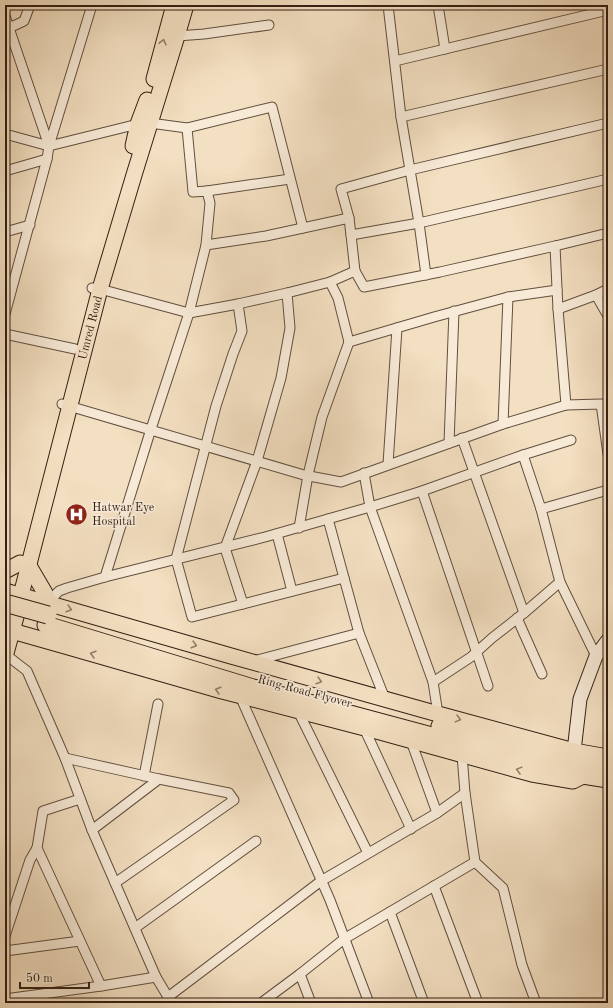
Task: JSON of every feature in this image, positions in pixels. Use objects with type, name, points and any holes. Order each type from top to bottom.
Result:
[{"type":"highway","name":"Ring Road Flyover","points":[[11,595],[48,612],[252,688],[536,764],[608,779]]},
{"type":"highway","points":[[5,654],[11,595]]},
{"type":"highway","name":"Ring Road Flyover","points":[[7,623],[48,612],[255,679],[569,759],[608,765]]},
{"type":"main road","points":[[144,124],[174,5]]},
{"type":"main road","name":"Umred Road","points":[[11,595],[24,564],[96,289],[144,124],[177,36],[186,5]]},
{"type":"main road","points":[[65,406],[66,380],[96,289]]},
{"type":"main road","points":[[5,571],[24,564],[45,593],[48,612],[251,662],[574,751],[608,757]]},
{"type":"main road","points":[[7,623],[35,638],[240,696],[462,754],[532,774],[573,781],[583,775]]},
{"type":"street","points":[[9,28],[24,21],[30,5]]},
{"type":"street","points":[[5,314],[30,225],[49,146],[92,5]]},
{"type":"street","points":[[388,5],[401,117],[419,223],[426,275]]},
{"type":"street","points":[[438,5],[445,49]]},
{"type":"street","points":[[395,61],[608,10]]},
{"type":"street","points":[[5,16],[49,146]]},
{"type":"street","points":[[177,36],[204,34],[269,25]]},
{"type":"street","points":[[401,117],[608,68]]},
{"type":"street","points":[[5,134],[49,146],[144,124],[187,128],[272,108],[302,228]]},
{"type":"street","points":[[608,123],[410,170],[341,189],[349,218],[356,271],[364,287],[426,275],[608,233]]},
{"type":"street","points":[[187,128],[193,192],[290,179]]},
{"type":"street","points":[[5,171],[47,159]]},
{"type":"street","points":[[351,235],[419,223],[608,180]]},
{"type":"street","points":[[105,577],[189,313],[206,244],[210,203],[208,191]]},
{"type":"street","points":[[206,244],[266,236],[349,218]]},
{"type":"street","points":[[5,232],[30,225]]},
{"type":"street","points":[[555,246],[558,309],[566,405]]},
{"type":"street","points":[[96,289],[189,313],[287,293],[330,282],[356,271]]},
{"type":"street","points":[[299,528],[308,475],[322,417],[349,342],[338,298],[330,282]]},
{"type":"street","points":[[558,309],[608,289]]},
{"type":"street","points":[[349,342],[508,297],[557,290]]},
{"type":"street","points":[[243,604],[225,548],[258,461],[281,378],[290,328],[287,293]]},
{"type":"street","points":[[596,295],[608,316]]},
{"type":"street","points":[[504,424],[508,297]]},
{"type":"street","points":[[238,304],[242,331],[216,406],[176,559],[192,617],[344,578]]},
{"type":"street","points":[[449,443],[454,312]]},
{"type":"street","points":[[388,464],[397,328]]},
{"type":"street","points":[[5,334],[75,349]]},
{"type":"street","points":[[65,406],[308,475],[341,482],[462,438],[566,405],[605,403],[608,454]]},
{"type":"street","points":[[462,438],[520,615],[542,674]]},
{"type":"street","points":[[35,638],[55,595],[59,591],[105,577],[225,548],[299,528],[422,491],[473,472],[571,440]]},
{"type":"street","points":[[523,455],[541,509],[560,582],[603,657]]},
{"type":"street","points":[[364,473],[370,507],[433,682],[438,714]]},
{"type":"street","points":[[541,509],[608,490]]},
{"type":"street","points":[[422,491],[488,686]]},
{"type":"street","points":[[328,519],[359,633],[385,699]]},
{"type":"street","points":[[277,534],[292,591]]},
{"type":"street","points":[[433,682],[471,657],[560,582]]},
{"type":"street","points":[[251,662],[359,633]]},
{"type":"street","points":[[574,751],[578,713],[590,693],[608,640]]},
{"type":"street","points":[[5,654],[27,671],[65,758],[92,830],[168,1001],[321,881],[437,813],[465,793]]},
{"type":"street","points":[[240,696],[321,881],[369,1003]]},
{"type":"street","points":[[144,776],[158,704]]},
{"type":"street","points":[[298,711],[368,854]]},
{"type":"street","points":[[364,728],[410,829]]},
{"type":"street","points":[[411,741],[437,813]]},
{"type":"street","points":[[462,754],[465,793],[475,862],[503,888],[522,965],[536,1003]]},
{"type":"street","points":[[65,758],[159,780],[229,793],[234,800],[115,883]]},
{"type":"street","points":[[92,830],[159,780]]},
{"type":"street","points":[[5,936],[30,860],[37,848],[44,811],[80,800]]},
{"type":"street","points":[[135,928],[256,841]]},
{"type":"street","points":[[37,848],[101,986]]},
{"type":"street","points":[[261,1003],[344,939],[475,862]]},
{"type":"street","points":[[434,886],[478,1003]]},
{"type":"street","points":[[390,912],[424,1003]]},
{"type":"street","points":[[5,951],[80,941]]},
{"type":"street","points":[[300,974],[311,1003]]},
{"type":"street","points":[[5,999],[101,986],[156,976]]},
{"type":"place","name":"Hatwar Eye Hospital","points":[[77,514]]}]
